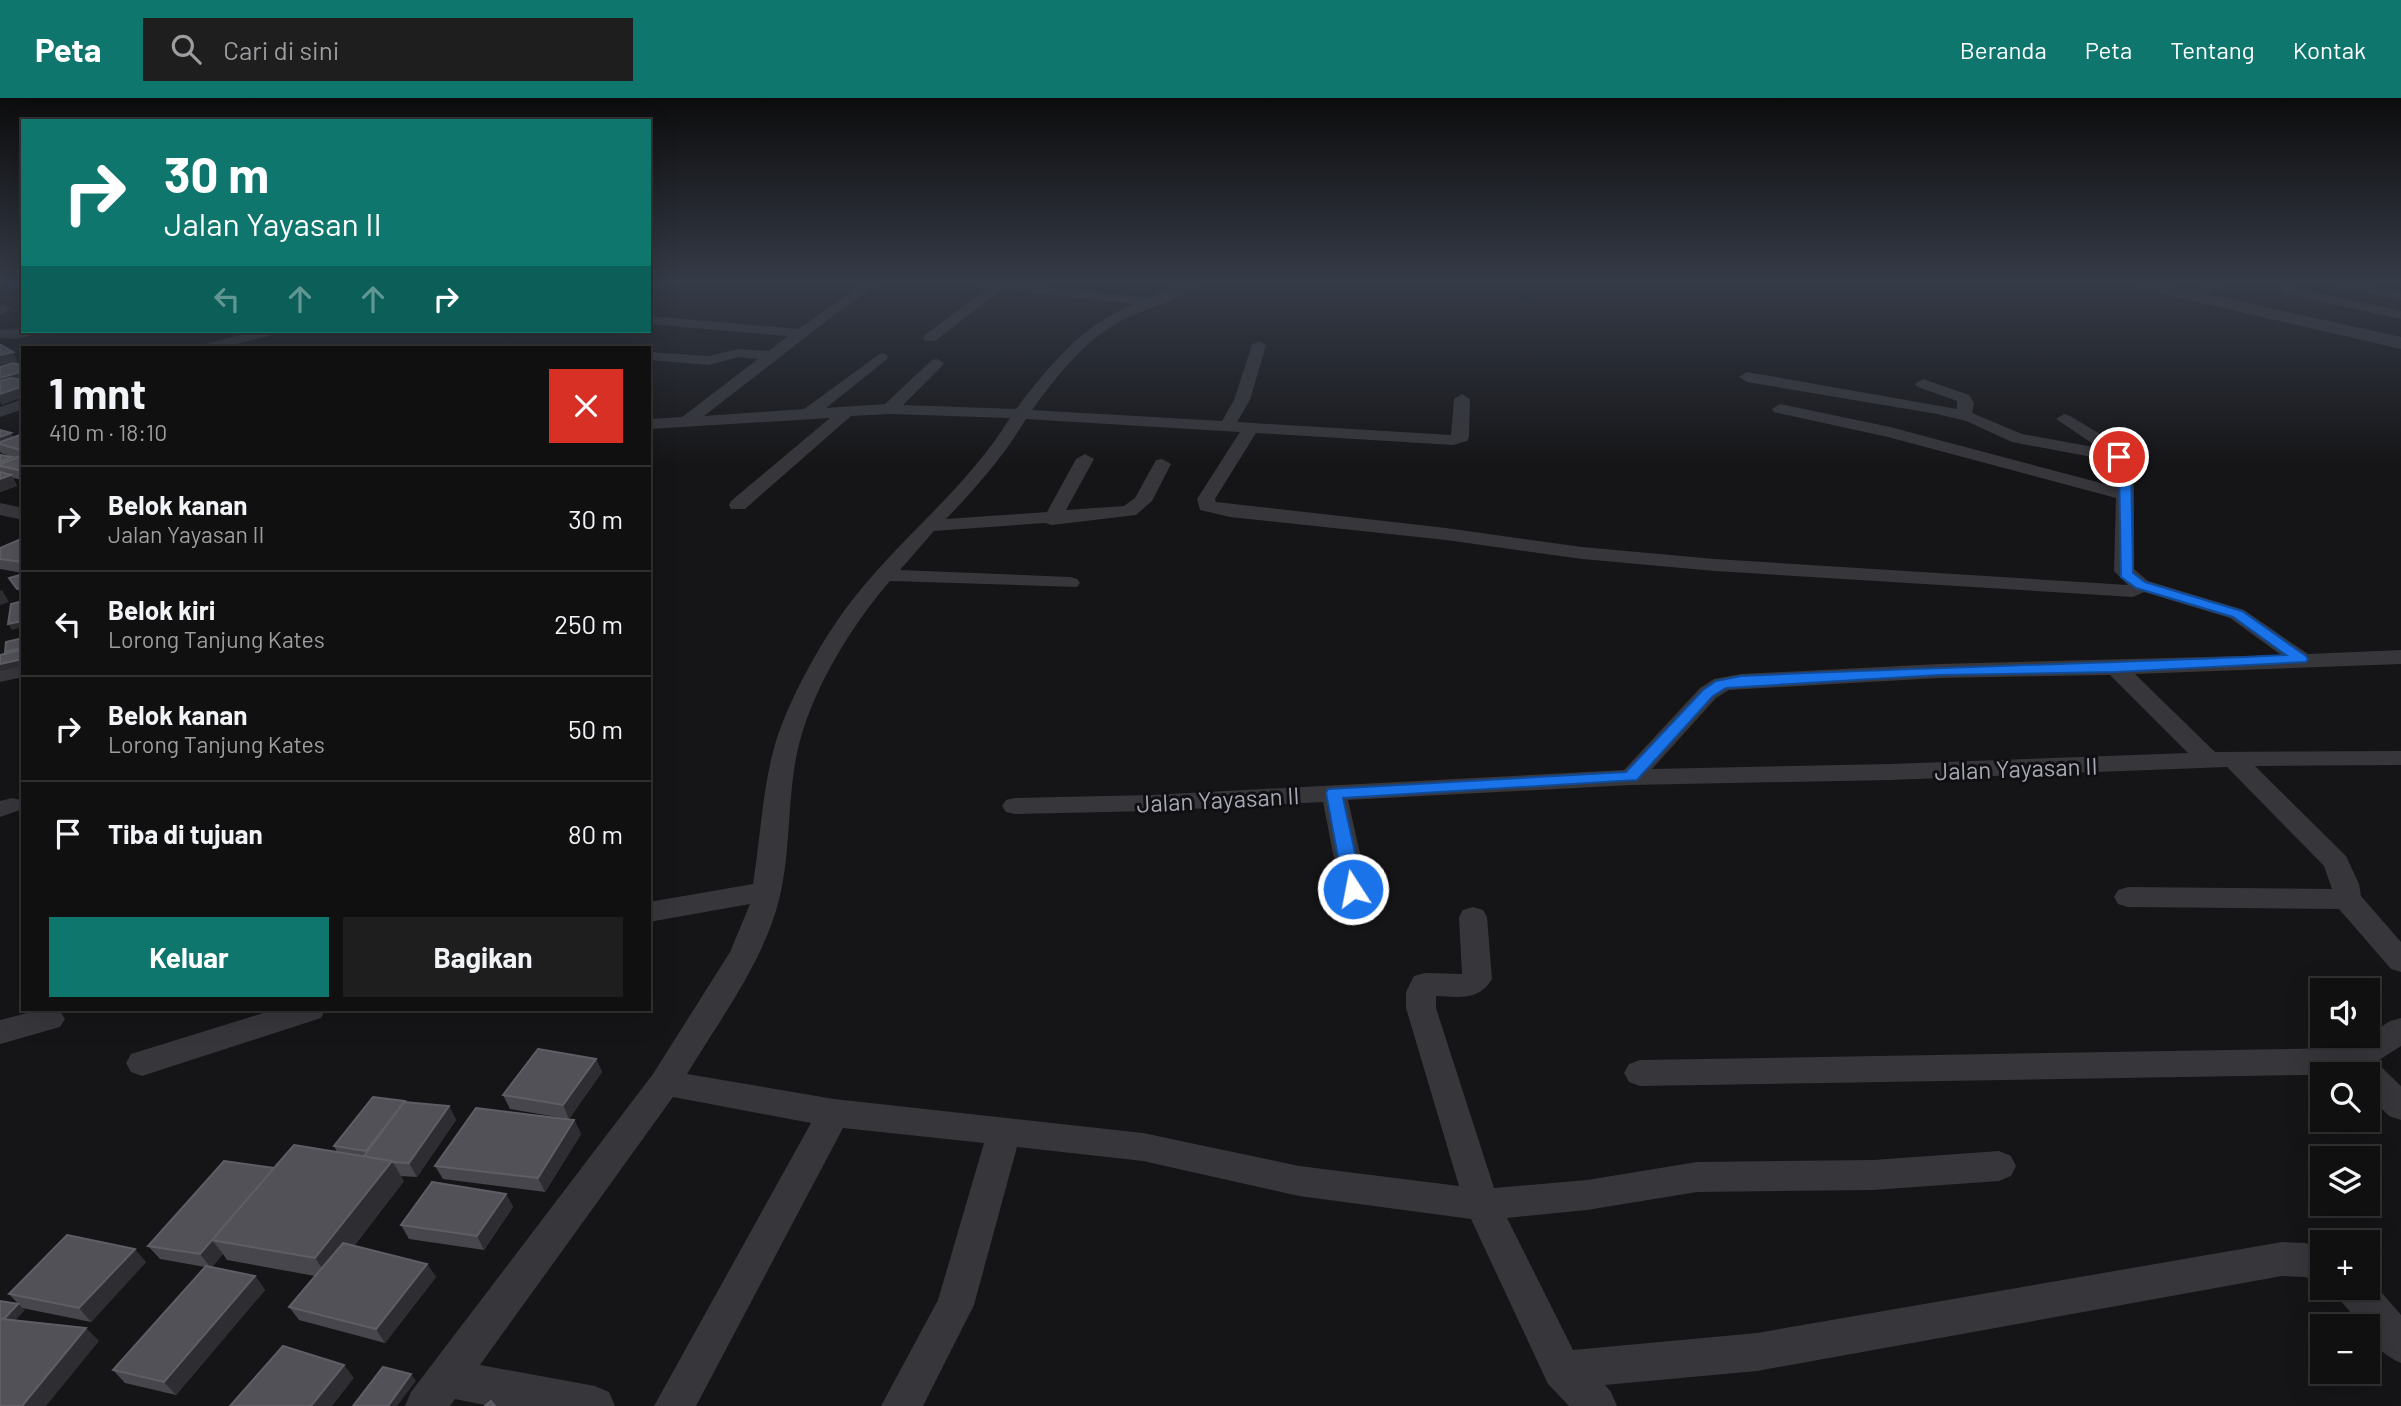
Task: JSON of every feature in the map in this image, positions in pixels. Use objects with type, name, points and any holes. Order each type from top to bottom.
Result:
[{"type":"street","points":[[686,422],[785,345]]},
{"type":"street","points":[[435,1392],[665,1083],[744,954],[758,923],[766,891],[785,752],[796,715],[811,680],[863,599],[989,463],[1021,414],[1056,368],[1079,345]]},
{"type":"street","points":[[1259,345],[1242,400],[1240,427],[1206,499],[1207,506],[1230,511],[1446,534],[1582,553],[1715,565],[2133,591],[2141,585]]},
{"type":"street","points":[[651,356],[709,361],[738,353],[771,356]]},
{"type":"street","points":[[810,413],[881,358]]},
{"type":"street","points":[[890,409],[937,363]]},
{"type":"street","points":[[1747,377],[1964,415],[2010,436],[2122,459]]},
{"type":"street","points":[[1923,384],[1964,398],[1964,415]]},
{"type":"street","points":[[651,424],[890,409],[1021,414],[1457,440],[1461,437],[1462,399]]},
{"type":"street","points":[[0,413],[21,405]]},
{"type":"street","points":[[1780,409],[1890,432],[2125,495]]},
{"type":"street","points":[[738,505],[846,412]]},
{"type":"street","points":[[0,413],[21,418]]},
{"type":"street","points":[[2064,419],[2114,450],[2125,463],[2124,571],[2141,585],[2237,614],[2301,659]]},
{"type":"street","points":[[1052,519],[1085,459]]},
{"type":"street","points":[[928,526],[1052,519],[1135,509],[1143,501],[1161,464]]},
{"type":"street","points":[[0,509],[21,514]]},
{"type":"street","points":[[884,575],[1070,583]]},
{"type":"street","points":[[1631,777],[1708,693],[1731,682],[1939,671],[2116,668],[2401,657]]},
{"type":"street","points":[[2116,668],[2336,862],[2345,884],[2347,899],[2401,961]]},
{"type":"street","points":[[0,675],[21,670]]},
{"type":"street","name":"Jalan Yayasan II","points":[[1015,806],[1151,803],[1631,777],[1890,772],[2221,760],[2401,758]]},
{"type":"street","points":[[1334,793],[1353,889]]},
{"type":"street","points":[[651,912],[766,891]]},
{"type":"street","points":[[2128,897],[2347,899]]},
{"type":"street","points":[[1473,917],[1477,979],[1469,985],[1425,984],[1421,992],[1421,1008],[1482,1205],[1562,1370],[1597,1406]]},
{"type":"street","points":[[142,1063],[307,1011]]},
{"type":"street","points":[[0,1032],[49,1019]]},
{"type":"street","points":[[2370,1062],[2401,1030]]},
{"type":"street","points":[[1640,1073],[2240,1061],[2310,1066]]},
{"type":"street","points":[[665,1083],[834,1113],[1143,1147],[1299,1181],[1482,1205],[1587,1195],[1697,1177],[1873,1175],[1999,1166]]},
{"type":"street","points":[[2380,1086],[2401,1105]]},
{"type":"street","points":[[674,1406],[834,1113]]},
{"type":"street","points":[[901,1406],[955,1305],[1004,1133]]},
{"type":"street","points":[[1562,1370],[1757,1352],[2282,1259],[2310,1262]]},
{"type":"street","points":[[2363,1300],[2401,1344]]},
{"type":"street","points":[[435,1392],[595,1406]]},
{"type":"building","points":[[1,345],[13,352],[0,355]]},
{"type":"building","points":[[13,363],[21,365],[21,372],[0,378],[0,367]]},
{"type":"building","points":[[11,378],[21,380],[21,387],[0,394],[0,381]]},
{"type":"building","points":[[0,430],[11,433],[0,437]]},
{"type":"building","points":[[21,435],[21,450],[0,444]]},
{"type":"building","points":[[0,455],[12,457],[0,462]]},
{"type":"building","points":[[21,456],[21,471],[0,464]]},
{"type":"building","points":[[0,472],[11,475],[0,479]]},
{"type":"building","points":[[21,539],[21,562],[0,559],[0,548]]},
{"type":"building","points":[[21,575],[21,588],[17,589],[9,578]]},
{"type":"building","points":[[21,602],[21,621],[8,624],[11,604]]},
{"type":"building","points":[[21,638],[21,648],[5,652],[6,642]]},
{"type":"building","points":[[21,650],[21,659],[0,664],[0,655]]},
{"type":"building","points":[[538,1049],[596,1059],[563,1105],[503,1095]]},
{"type":"building","points":[[373,1097],[405,1101],[366,1151],[334,1146]]},
{"type":"building","points":[[404,1102],[449,1106],[409,1163],[364,1156]]},
{"type":"building","points":[[476,1108],[574,1120],[538,1178],[435,1166]]},
{"type":"building","points":[[294,1145],[392,1161],[315,1258],[211,1240]]},
{"type":"building","points":[[224,1161],[274,1168],[200,1254],[148,1246]]},
{"type":"building","points":[[432,1182],[506,1194],[477,1236],[401,1225]]},
{"type":"building","points":[[67,1235],[135,1249],[79,1308],[9,1294]]},
{"type":"building","points":[[343,1243],[427,1264],[376,1329],[289,1307]]},
{"type":"building","points":[[206,1266],[255,1276],[164,1382],[113,1370]]},
{"type":"building","points":[[0,1301],[18,1304],[0,1320]]},
{"type":"building","points":[[2,1319],[86,1328],[22,1406],[0,1406]]},
{"type":"building","points":[[283,1346],[344,1365],[311,1406],[230,1406]]},
{"type":"building","points":[[383,1367],[411,1374],[388,1406],[353,1406]]},
{"type":"route","points":[[1353,889],[1334,793],[1631,777],[1708,693],[1722,684],[1939,671],[2116,668],[2301,659],[2237,614],[2212,604],[2158,591],[2129,578],[2124,571],[2125,463],[2119,457]]}]
